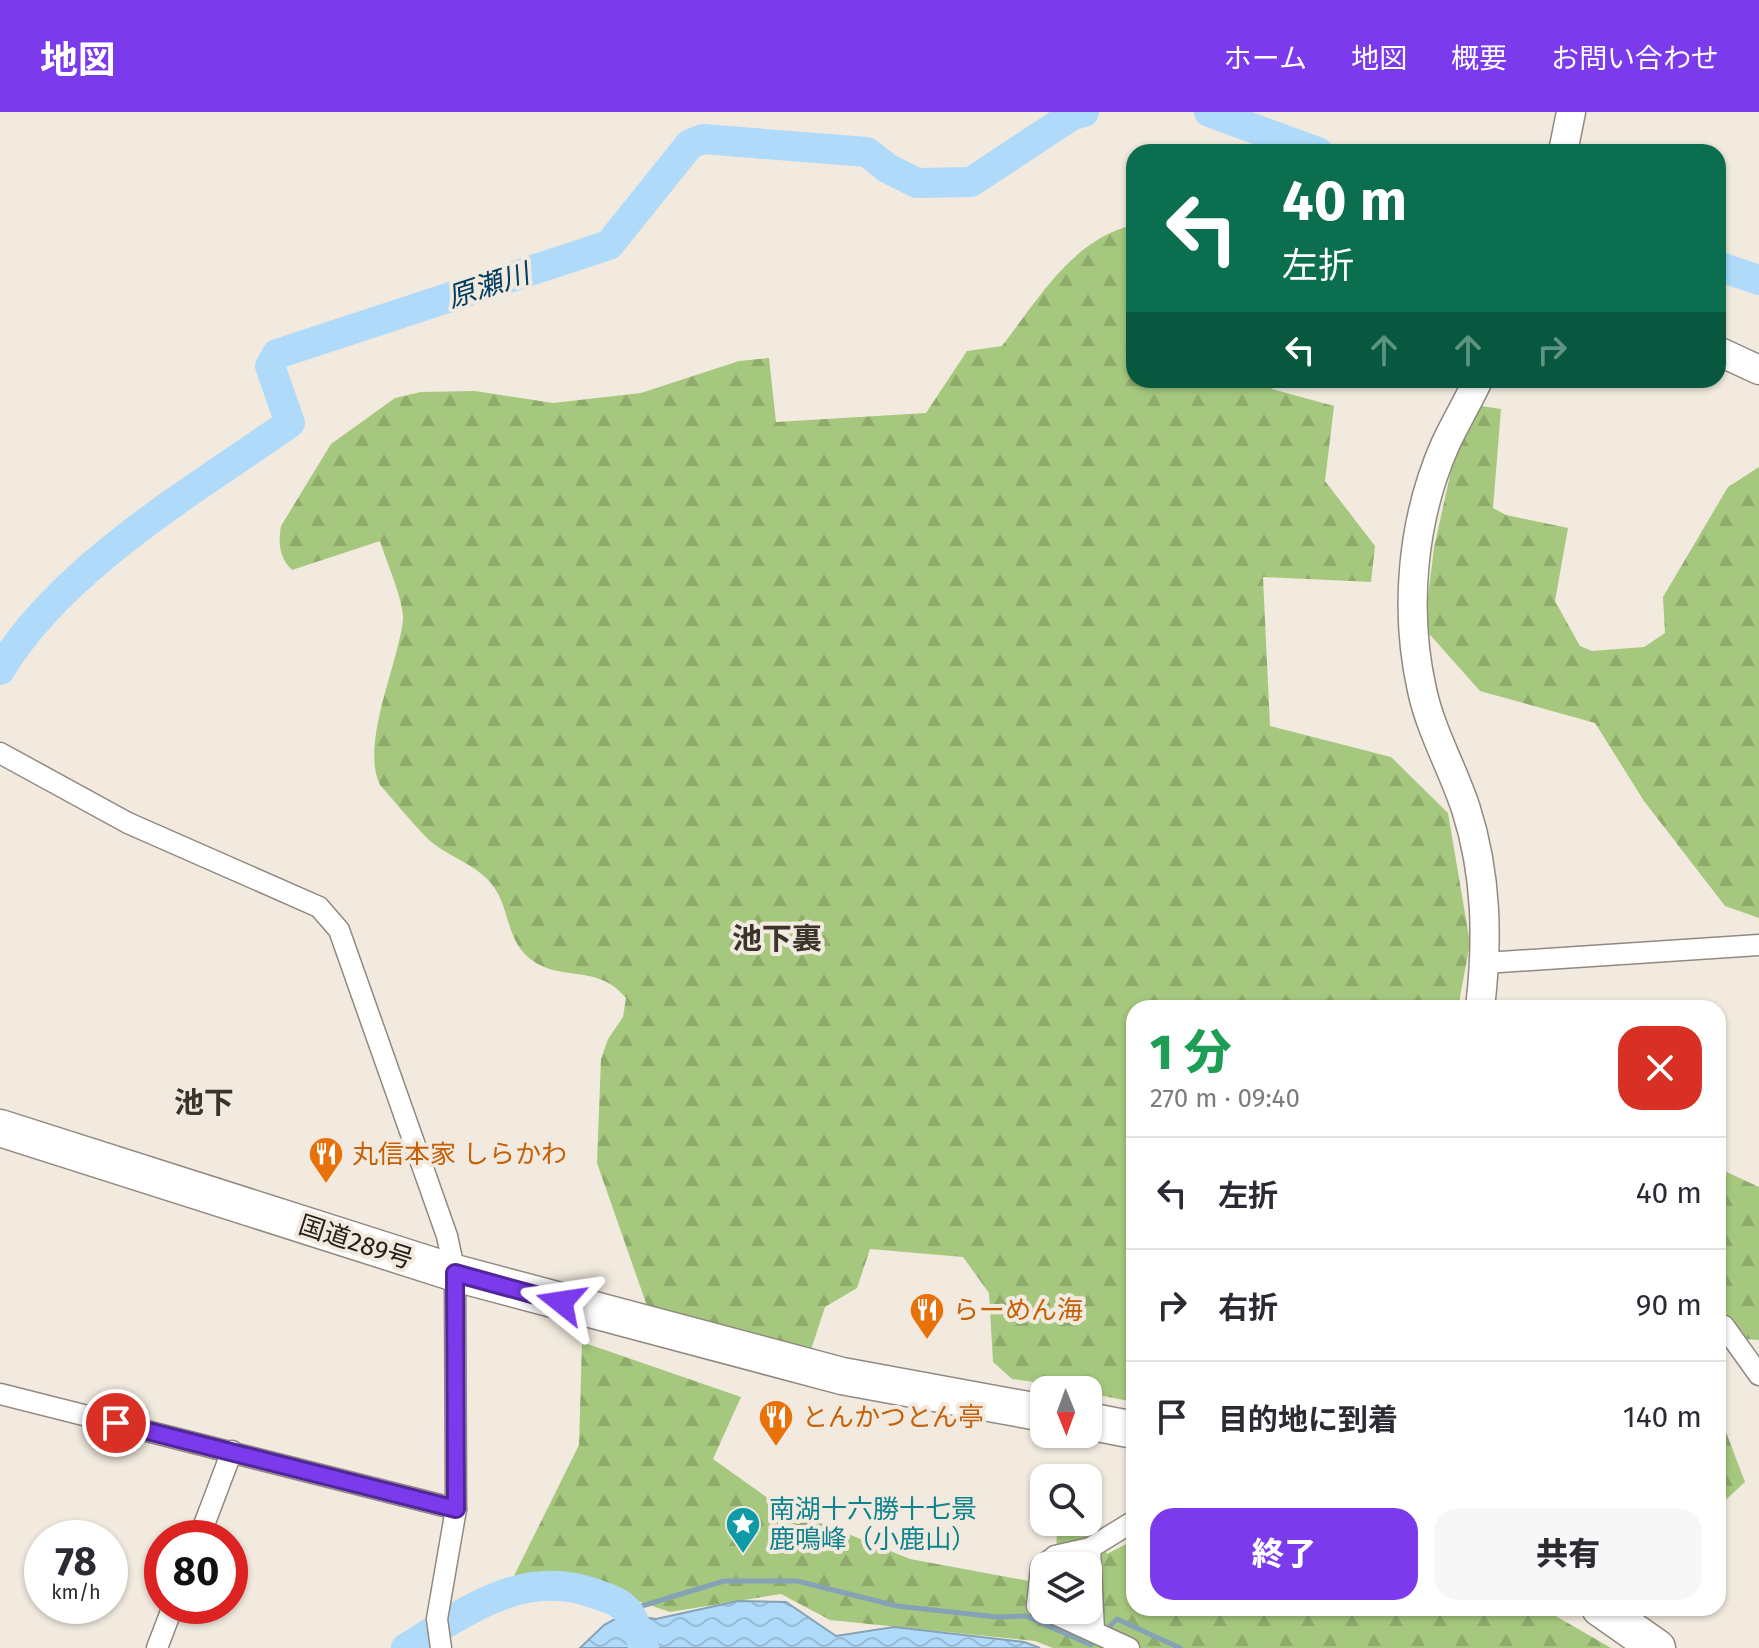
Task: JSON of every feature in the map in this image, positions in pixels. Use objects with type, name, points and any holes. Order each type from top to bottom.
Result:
[{"type":"highway","name":"国道289号","points":[[0,1128],[455,1273],[842,1376],[1030,1410]]},
{"type":"highway","points":[[1102,1424],[1126,1428]]},
{"type":"highway","points":[[1611,1616],[1657,1648]]},
{"type":"street","points":[[1565,144],[1571,112]]},
{"type":"street","points":[[1726,355],[1759,370]]},
{"type":"street","points":[[1474,388],[1445,446],[1427,495],[1417,543],[1413,595],[1421,689],[1435,735],[1466,808],[1479,857],[1486,907],[1481,1000]]},
{"type":"street","points":[[0,753],[128,823],[319,907],[339,930],[447,1236],[455,1273],[456,1509],[439,1635]]},
{"type":"street","points":[[1485,963],[1759,945]]},
{"type":"street","points":[[1726,1329],[1759,1375]]},
{"type":"street","points":[[0,1394],[456,1509]]},
{"type":"street","points":[[206,1520],[232,1451]]},
{"type":"street","points":[[1072,1552],[1090,1548],[1126,1526]]},
{"type":"street","points":[[1090,1548],[1094,1631]]},
{"type":"street","points":[[157,1648],[166,1624]]},
{"type":"street","points":[[1078,1624],[1129,1648]]},
{"type":"green space","points":[[1126,228],[1126,388],[1272,388],[1334,406],[1325,481],[1375,546],[1371,582],[1263,577],[1270,726],[1391,757],[1448,813],[1470,943],[1459,1000],[1126,1000],[1126,1400],[1102,1396],[1102,1376],[1030,1376],[1030,1382],[1012,1379],[993,1362],[989,1293],[963,1257],[870,1249],[857,1288],[825,1307],[811,1350],[647,1306],[597,1163],[601,1059],[608,1039],[623,1017],[626,998],[603,980],[552,970],[528,957],[516,942],[501,900],[491,883],[429,840],[380,785],[374,748],[400,638],[403,612],[380,541],[292,570],[280,550],[281,526],[331,444],[395,398],[421,392],[475,391],[553,403],[641,393],[739,361],[769,358],[776,422],[926,413],[967,351],[1002,346],[1059,273],[1093,243]]},
{"type":"green space","points":[[1481,406],[1501,409],[1493,508],[1506,515],[1568,528],[1555,601],[1580,646],[1592,651],[1644,647],[1665,633],[1663,597],[1728,487],[1759,467],[1759,918],[1725,906],[1644,801],[1595,723],[1480,691],[1424,628],[1434,548],[1454,457]]},
{"type":"green space","points":[[1726,1172],[1759,1187],[1759,1340],[1745,1339],[1726,1323]]},
{"type":"green space","points":[[582,1342],[741,1397],[713,1459],[779,1506],[910,1559],[1030,1581],[1030,1624],[1102,1624],[1102,1552],[1056,1552],[1057,1536],[1098,1536],[1107,1554],[1126,1544],[1126,1616],[1556,1616],[1611,1648],[1053,1648],[1035,1641],[830,1620],[781,1594],[670,1612],[593,1586],[508,1588],[579,1445]]},
{"type":"green space","points":[[1726,1432],[1745,1482],[1726,1500]]},
{"type":"water","points":[[738,1601],[786,1602],[836,1636],[894,1627],[1024,1642],[1040,1648],[580,1648],[604,1625],[624,1614],[656,1619]]},
{"type":"waterway","name":"原瀬川","points":[[0,670],[26,633],[93,565],[172,504],[290,423],[270,366],[277,354],[609,245],[690,144],[703,139],[867,152],[887,168],[917,183],[971,182],[1071,116],[1084,112]]},
{"type":"waterway","name":"原瀬川","points":[[1209,112],[1296,144]]},
{"type":"waterway","name":"原瀬川","points":[[1726,269],[1759,280]]},
{"type":"waterway","points":[[620,1603],[632,1609],[724,1581],[797,1581],[897,1606],[997,1617],[1026,1616],[1091,1645],[1097,1639]]},
{"type":"waterway","points":[[406,1648],[472,1608],[518,1590],[542,1586],[567,1587],[618,1603],[630,1614],[644,1648]]},
{"type":"waterway","points":[[1104,1632],[1117,1619],[1180,1648]]},
{"type":"place","name":"丸信本家 しらかわ","points":[[326,1185]]},
{"type":"place","name":"らーめん海","points":[[927,1341]]},
{"type":"place","name":"とんかつとん亭","points":[[776,1448]]},
{"type":"place","name":"南湖十六勝十七景 鹿鳴峰（小鹿山）","points":[[743,1555]]},
{"type":"district","name":"池下裏","points":[[777,939]]},
{"type":"district","name":"池下","points":[[204,1103]]},
{"type":"route","points":[[116,1423],[456,1509],[455,1273],[561,1302]]}]
